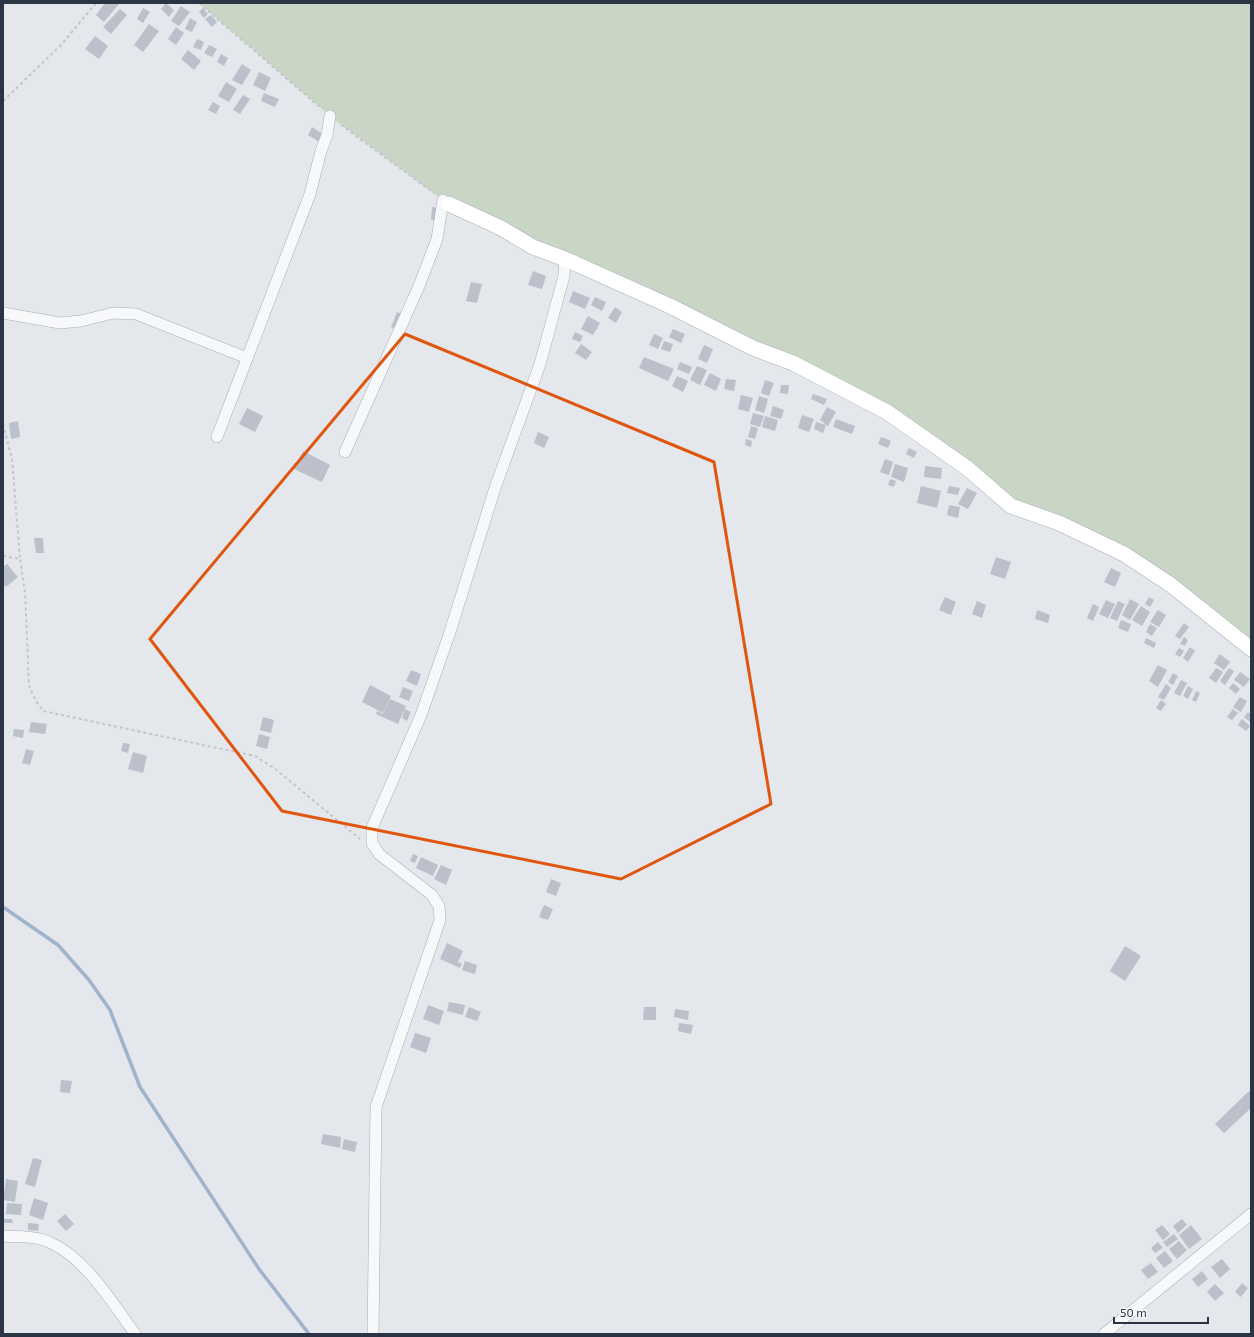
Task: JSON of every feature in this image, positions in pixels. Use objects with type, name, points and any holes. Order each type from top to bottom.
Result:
[{"type":"main road","points":[[446,202],[501,228],[533,247],[565,259],[670,306],[753,348],[793,363],[887,412],[967,468],[1011,506],[1059,522],[1124,554],[1171,585],[1251,649]]},
{"type":"street","points":[[217,437],[310,194],[321,151],[327,136],[330,116]]},
{"type":"street","points":[[346,452],[419,286],[437,239],[446,202]]},
{"type":"street","points":[[373,1334],[376,1107],[440,920],[439,906],[432,895],[379,854],[372,843],[372,828],[421,715],[449,636],[495,488],[540,364],[564,276],[565,259]]},
{"type":"street","points":[[3,313],[60,323],[81,321],[113,313],[136,314],[247,358]]},
{"type":"street","points":[[1104,1334],[1251,1214]]},
{"type":"street","points":[[3,1236],[40,1239],[61,1247],[95,1278],[135,1334]]},
{"type":"path","points":[[3,101],[62,44],[96,3]]},
{"type":"path","points":[[3,424],[12,459],[20,559],[25,592],[29,686],[36,701],[43,711],[255,756],[274,768],[360,839],[372,843]]},
{"type":"path","points":[[3,556],[20,559]]},
{"type":"highlighted area","points":[[405,334],[714,462],[771,804],[621,879],[282,811],[150,639]]},
{"type":"green space","points":[[199,3],[1251,3],[1251,649],[1171,585],[1023,508],[887,412],[443,200],[335,120]]},
{"type":"building","points":[[105,3],[120,3],[104,22],[96,15]]},
{"type":"building","points":[[166,3],[174,10],[169,17],[161,9]]},
{"type":"building","points":[[181,6],[190,12],[179,26],[171,21]]},
{"type":"building","points":[[143,8],[150,12],[143,23],[137,19]]},
{"type":"building","points":[[203,8],[208,14],[204,18],[199,12]]},
{"type":"building","points":[[120,9],[127,15],[111,34],[103,27]]},
{"type":"building","points":[[211,15],[217,22],[212,27],[205,19]]},
{"type":"building","points":[[190,18],[197,22],[192,32],[185,29]]},
{"type":"building","points":[[149,24],[159,31],[143,52],[134,45]]},
{"type":"building","points":[[176,27],[184,33],[176,45],[168,39]]},
{"type":"building","points":[[95,36],[108,46],[99,59],[85,49]]},
{"type":"building","points":[[197,39],[204,42],[201,50],[193,47]]},
{"type":"building","points":[[209,45],[217,49],[212,57],[204,53]]},
{"type":"building","points":[[188,50],[201,61],[194,70],[181,59]]},
{"type":"building","points":[[221,54],[228,58],[224,66],[217,62]]},
{"type":"building","points":[[242,64],[251,70],[242,85],[232,80]]},
{"type":"building","points":[[259,72],[271,78],[265,91],[253,85]]},
{"type":"building","points":[[226,82],[237,89],[229,102],[218,96]]},
{"type":"building","points":[[264,93],[279,99],[275,107],[261,101]]},
{"type":"building","points":[[243,95],[250,99],[240,114],[233,110]]},
{"type":"building","points":[[213,102],[220,106],[216,114],[208,110]]},
{"type":"building","points":[[312,127],[324,135],[319,142],[308,135]]},
{"type":"building","points":[[432,207],[439,208],[438,220],[431,220]]},
{"type":"building","points":[[533,271],[546,276],[542,289],[528,285]]},
{"type":"building","points":[[471,282],[482,284],[477,303],[466,301]]},
{"type":"building","points":[[573,291],[590,298],[585,309],[569,302]]},
{"type":"building","points":[[595,297],[606,302],[602,311],[591,305]]},
{"type":"building","points":[[615,307],[622,312],[616,323],[608,318]]},
{"type":"building","points":[[397,312],[404,315],[398,330],[391,327]]},
{"type":"building","points":[[588,316],[600,323],[593,335],[581,329]]},
{"type":"building","points":[[673,329],[685,334],[681,343],[669,337]]},
{"type":"building","points":[[575,332],[583,336],[580,342],[572,339]]},
{"type":"building","points":[[654,334],[663,338],[658,349],[649,345]]},
{"type":"building","points":[[664,341],[673,344],[670,352],[661,349]]},
{"type":"building","points":[[581,344],[592,352],[586,360],[575,353]]},
{"type":"building","points":[[704,345],[713,349],[707,363],[698,359]]},
{"type":"building","points":[[644,357],[674,369],[668,381],[639,368]]},
{"type":"building","points":[[680,362],[692,367],[689,374],[677,369]]},
{"type":"building","points":[[697,366],[707,370],[700,385],[690,380]]},
{"type":"building","points":[[710,373],[721,379],[716,391],[704,385]]},
{"type":"building","points":[[677,376],[688,381],[683,392],[672,386]]},
{"type":"building","points":[[726,379],[736,380],[734,391],[724,389]]},
{"type":"building","points":[[765,380],[774,383],[769,396],[761,393]]},
{"type":"building","points":[[781,385],[789,385],[788,394],[780,393]]},
{"type":"building","points":[[813,394],[827,399],[824,405],[811,399]]},
{"type":"building","points":[[741,395],[753,398],[749,412],[738,409]]},
{"type":"building","points":[[759,396],[768,399],[764,413],[755,410]]},
{"type":"building","points":[[773,406],[784,410],[781,419],[770,416]]},
{"type":"building","points":[[827,407],[836,412],[828,426],[820,420]]},
{"type":"building","points":[[247,408],[263,416],[255,432],[239,424]]},
{"type":"building","points":[[753,413],[764,416],[760,427],[750,424]]},
{"type":"building","points":[[802,415],[814,419],[809,432],[798,428]]},
{"type":"building","points":[[765,416],[778,420],[775,431],[762,427]]},
{"type":"building","points":[[836,419],[855,426],[852,434],[833,427]]},
{"type":"building","points":[[18,421],[20,437],[11,439],[9,423]]},
{"type":"building","points":[[816,422],[826,425],[823,433],[814,429]]},
{"type":"building","points":[[751,426],[758,428],[755,439],[748,437]]},
{"type":"building","points":[[538,432],[549,437],[544,448],[534,443]]},
{"type":"building","points":[[881,437],[891,441],[888,448],[878,444]]},
{"type":"building","points":[[746,439],[752,441],[751,447],[745,445]]},
{"type":"building","points":[[909,448],[917,452],[914,458],[906,454]]},
{"type":"building","points":[[303,451],[330,465],[322,482],[294,469]]},
{"type":"building","points":[[885,459],[893,462],[889,475],[880,472]]},
{"type":"building","points":[[895,464],[908,468],[904,482],[891,477]]},
{"type":"building","points":[[925,466],[942,468],[941,479],[924,477]]},
{"type":"building","points":[[890,479],[896,481],[894,487],[888,485]]},
{"type":"building","points":[[921,486],[941,491],[937,508],[917,503]]},
{"type":"building","points":[[949,486],[960,488],[958,495],[947,493]]},
{"type":"building","points":[[967,488],[977,493],[968,509],[958,504]]},
{"type":"building","points":[[949,505],[960,507],[958,518],[947,515]]},
{"type":"building","points":[[34,538],[43,538],[44,553],[36,553]]},
{"type":"building","points":[[996,557],[1011,562],[1005,579],[990,574]]},
{"type":"building","points":[[7,564],[18,577],[6,587],[3,584],[3,567]]},
{"type":"building","points":[[1111,568],[1121,573],[1115,587],[1104,582]]},
{"type":"building","points":[[945,597],[956,602],[951,615],[939,610]]},
{"type":"building","points":[[1149,597],[1154,600],[1150,607],[1145,604]]},
{"type":"building","points":[[1130,599],[1139,604],[1130,620],[1122,615]]},
{"type":"building","points":[[1106,600],[1115,604],[1108,618],[1099,614]]},
{"type":"building","points":[[977,601],[986,605],[982,618],[972,614]]},
{"type":"building","points":[[1118,601],[1125,604],[1117,621],[1110,618]]},
{"type":"building","points":[[1093,604],[1099,607],[1093,621],[1087,618]]},
{"type":"building","points":[[1141,606],[1150,612],[1142,626],[1132,620]]},
{"type":"building","points":[[1037,610],[1050,615],[1048,623],[1035,619]]},
{"type":"building","points":[[1158,610],[1166,615],[1159,627],[1150,622]]},
{"type":"building","points":[[1121,620],[1131,624],[1128,632],[1118,628]]},
{"type":"building","points":[[1184,623],[1189,627],[1180,639],[1175,636]]},
{"type":"building","points":[[1150,624],[1157,628],[1152,636],[1146,632]]},
{"type":"building","points":[[1184,637],[1188,640],[1185,646],[1180,644]]},
{"type":"building","points":[[1146,638],[1156,643],[1154,648],[1144,643]]},
{"type":"building","points":[[1190,647],[1195,651],[1188,662],[1183,658]]},
{"type":"building","points":[[1179,648],[1184,651],[1180,657],[1175,654]]},
{"type":"building","points":[[1220,654],[1230,662],[1224,670],[1214,663]]},
{"type":"building","points":[[1158,665],[1167,670],[1158,687],[1149,681]]},
{"type":"building","points":[[1216,668],[1223,672],[1216,683],[1209,678]]},
{"type":"building","points":[[1229,668],[1234,671],[1225,685],[1220,681]]},
{"type":"building","points":[[411,670],[421,674],[417,686],[406,681]]},
{"type":"building","points":[[1240,672],[1250,679],[1244,687],[1234,680]]},
{"type":"building","points":[[1173,673],[1178,676],[1173,685],[1168,682]]},
{"type":"building","points":[[1181,680],[1187,683],[1180,696],[1174,693]]},
{"type":"building","points":[[1233,683],[1240,689],[1236,694],[1229,688]]},
{"type":"building","points":[[1166,684],[1171,688],[1164,700],[1158,697]]},
{"type":"building","points":[[370,685],[391,696],[383,713],[362,702]]},
{"type":"building","points":[[1188,686],[1193,689],[1188,699],[1183,696]]},
{"type":"building","points":[[403,687],[413,691],[409,701],[399,697]]},
{"type":"building","points":[[1196,691],[1200,693],[1196,702],[1192,700]]},
{"type":"building","points":[[1240,697],[1247,701],[1241,712],[1233,707]]},
{"type":"building","points":[[390,699],[406,706],[398,724],[376,714],[377,711],[383,714]]},
{"type":"building","points":[[1161,700],[1166,704],[1161,711],[1156,708]]},
{"type":"building","points":[[405,709],[411,712],[407,721],[402,718]]},
{"type":"building","points":[[1233,709],[1238,713],[1232,720],[1227,717]]},
{"type":"building","points":[[1248,712],[1251,714],[1251,723],[1244,717]]},
{"type":"building","points":[[263,717],[274,720],[271,733],[260,730]]},
{"type":"building","points":[[1242,719],[1250,726],[1246,731],[1238,725]]},
{"type":"building","points":[[31,722],[47,724],[45,734],[29,732]]},
{"type":"building","points":[[14,729],[24,730],[23,738],[13,736]]},
{"type":"building","points":[[259,734],[270,737],[267,749],[256,746]]},
{"type":"building","points":[[123,743],[130,744],[128,753],[121,751]]},
{"type":"building","points":[[26,749],[34,751],[30,765],[22,763]]},
{"type":"building","points":[[133,752],[147,756],[143,773],[128,769]]},
{"type":"building","points":[[413,854],[418,856],[415,863],[410,861]]},
{"type":"building","points":[[421,857],[438,865],[433,876],[416,868]]},
{"type":"building","points":[[441,865],[452,870],[446,885],[434,879]]},
{"type":"building","points":[[551,879],[561,883],[556,896],[546,892]]},
{"type":"building","points":[[544,905],[553,909],[548,920],[539,917]]},
{"type":"building","points":[[447,943],[463,951],[458,962],[462,964],[460,968],[440,959]]},
{"type":"building","points":[[1125,946],[1141,956],[1125,981],[1110,971]]},
{"type":"building","points":[[465,961],[477,965],[475,974],[462,970]]},
{"type":"building","points":[[449,1002],[465,1005],[463,1015],[447,1011]]},
{"type":"building","points":[[428,1005],[444,1011],[439,1025],[423,1019]]},
{"type":"building","points":[[469,1007],[481,1012],[477,1021],[465,1017]]},
{"type":"building","points":[[644,1007],[656,1007],[656,1020],[643,1020]]},
{"type":"building","points":[[675,1009],[689,1011],[688,1020],[674,1017]]},
{"type":"building","points":[[679,1023],[693,1025],[691,1034],[678,1031]]},
{"type":"building","points":[[415,1033],[431,1038],[426,1053],[410,1047]]},
{"type":"building","points":[[61,1080],[72,1081],[70,1093],[60,1092]]},
{"type":"building","points":[[1249,1091],[1251,1094],[1251,1108],[1224,1133],[1215,1124]]},
{"type":"building","points":[[323,1134],[341,1137],[340,1148],[321,1144]]},
{"type":"building","points":[[344,1139],[357,1142],[355,1152],[342,1149]]},
{"type":"building","points":[[33,1158],[42,1160],[35,1187],[25,1184]]},
{"type":"building","points":[[6,1179],[18,1181],[15,1202],[3,1200]]},
{"type":"building","points":[[34,1198],[48,1203],[43,1220],[29,1215]]},
{"type":"building","points":[[7,1203],[22,1204],[21,1215],[6,1214]]},
{"type":"building","points":[[65,1214],[74,1224],[66,1231],[57,1221]]},
{"type":"building","points":[[3,1219],[12,1219],[13,1223],[3,1223]]},
{"type":"building","points":[[1182,1219],[1187,1225],[1178,1233],[1173,1226]]},
{"type":"building","points":[[28,1223],[39,1224],[38,1231],[28,1230]]},
{"type":"building","points":[[1162,1225],[1170,1234],[1163,1240],[1155,1230]]},
{"type":"building","points":[[1191,1225],[1202,1239],[1189,1249],[1179,1235]]},
{"type":"building","points":[[1174,1234],[1178,1239],[1167,1247],[1163,1242]]},
{"type":"building","points":[[1179,1241],[1187,1250],[1177,1259],[1169,1249]]},
{"type":"building","points":[[1158,1242],[1163,1248],[1155,1253],[1151,1248]]},
{"type":"building","points":[[1165,1251],[1173,1261],[1164,1268],[1156,1258]]},
{"type":"building","points":[[1222,1259],[1230,1269],[1220,1278],[1211,1267]]},
{"type":"building","points":[[1151,1263],[1158,1272],[1148,1279],[1141,1270]]},
{"type":"building","points":[[1202,1271],[1208,1279],[1198,1287],[1192,1279]]},
{"type":"building","points":[[1242,1283],[1248,1288],[1241,1297],[1235,1292]]},
{"type":"building","points":[[1215,1284],[1224,1293],[1215,1301],[1207,1292]]},
{"type":"waterway","points":[[3,907],[58,945],[89,980],[110,1010],[140,1087],[259,1269],[309,1334]]}]
